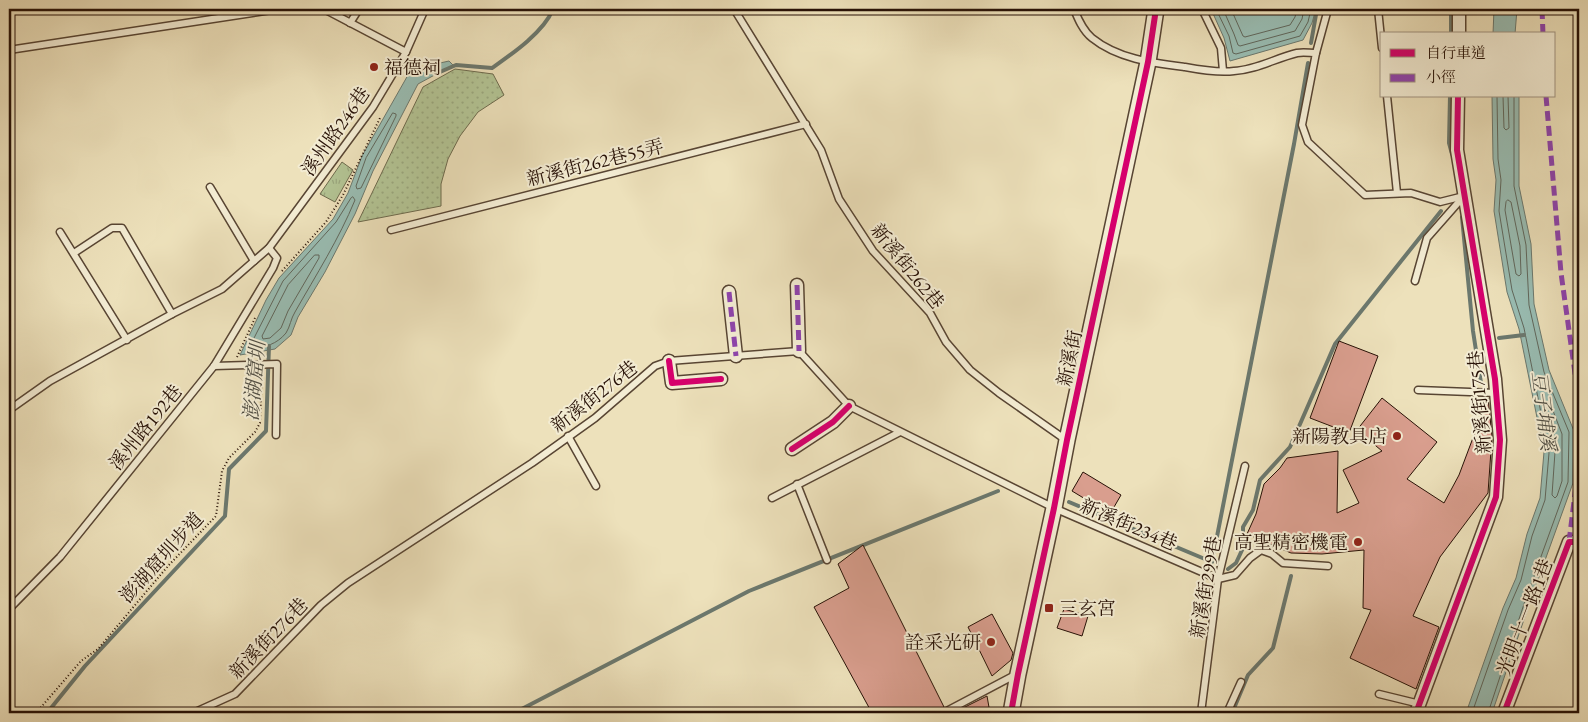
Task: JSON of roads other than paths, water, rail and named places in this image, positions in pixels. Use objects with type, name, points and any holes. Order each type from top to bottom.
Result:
[{"type":"street","name":"新溪街","points":[[1011,713],[1054,508],[1066,440],[1148,62],[1156,9]]},
{"type":"street","points":[[1459,9],[1459,32]]},
{"type":"street","name":"新溪街175巷","points":[[1418,709],[1496,497],[1500,440],[1495,379],[1457,150],[1458,98]]},
{"type":"street","points":[[797,285],[799,351]]},
{"type":"street","points":[[729,292],[736,356]]},
{"type":"street","points":[[669,361],[672,384],[721,379]]},
{"type":"street","points":[[792,449],[833,422],[849,406]]},
{"type":"street","name":"光明十一路1巷","points":[[1504,713],[1569,542],[1579,542]]},
{"type":"lane","points":[[9,50],[278,9]]},
{"type":"lane","points":[[324,9],[406,52]]},
{"type":"lane","points":[[350,23],[359,9]]},
{"type":"lane","name":"溪州路246巷","points":[[9,410],[50,381],[172,314],[222,289],[269,248],[370,111],[406,52],[426,9]]},
{"type":"lane","name":"新溪街262巷","points":[[734,9],[821,150],[839,200],[873,251],[930,313],[946,342],[970,370],[1066,440]]},
{"type":"lane","points":[[1074,9],[1090,37],[1106,48],[1148,62],[1235,71],[1265,65],[1298,53],[1316,53]]},
{"type":"lane","points":[[1202,9],[1221,48],[1223,71]]},
{"type":"lane","points":[[1328,9],[1316,53],[1302,125],[1308,142],[1365,195],[1411,193],[1440,202],[1464,196]]},
{"type":"lane","points":[[1378,9],[1380,32]]},
{"type":"lane","points":[[1387,98],[1397,193]]},
{"type":"lane","name":"新溪街262巷55弄","points":[[391,230],[806,124]]},
{"type":"lane","points":[[210,187],[254,261]]},
{"type":"lane","points":[[1415,281],[1427,238],[1464,196]]},
{"type":"lane","points":[[74,253],[112,228],[122,228],[172,314]]},
{"type":"lane","points":[[60,232],[127,340]]},
{"type":"lane","name":"溪州路192巷","points":[[9,609],[60,556],[214,366],[273,268],[277,258],[269,248]]},
{"type":"lane","points":[[799,351],[849,406],[1054,508]]},
{"type":"lane","name":"新溪街276巷","points":[[193,713],[235,694],[321,605],[348,583],[532,463],[596,418],[655,366],[669,361],[799,351]]},
{"type":"lane","points":[[214,366],[277,364],[276,435]]},
{"type":"lane","points":[[1418,390],[1496,393]]},
{"type":"lane","points":[[772,498],[900,432]]},
{"type":"lane","points":[[568,436],[596,486]]},
{"type":"lane","name":"新溪街299巷","points":[[1201,713],[1218,579],[1244,466]]},
{"type":"lane","points":[[797,484],[827,560]]},
{"type":"lane","name":"新溪街234巷","points":[[1054,508],[1218,579]]},
{"type":"lane","points":[[1218,579],[1235,575],[1250,558],[1261,550],[1272,554],[1283,564],[1328,566]]},
{"type":"lane","points":[[943,713],[1018,674]]},
{"type":"lane","points":[[1227,713],[1241,682]]},
{"type":"lane","points":[[1379,694],[1418,709]]},
{"type":"water","points":[[1211,9],[1316,9],[1312,23],[1303,40],[1230,61],[1224,38]]},
{"type":"water","points":[[1494,9],[1517,9],[1515,32],[1493,32]]},
{"type":"water","points":[[449,61],[453,65],[418,84],[373,171],[355,214],[325,272],[298,317],[291,335],[275,349],[240,355],[266,300],[279,278],[333,219],[348,193],[362,156],[408,75],[431,65]]},
{"type":"water","name":"豆子埔溪","points":[[1492,98],[1519,98],[1519,186],[1531,244],[1534,304],[1549,370],[1574,431],[1573,483],[1492,713],[1466,713],[1503,608],[1516,578],[1527,534],[1540,498],[1544,452],[1519,329],[1507,292],[1494,211],[1496,180],[1493,159]]},
{"type":"waterway","name":"澎湖窟圳","points":[[440,72],[456,65],[492,68],[535,34],[549,18],[553,9]]},
{"type":"waterway","points":[[1311,43],[1317,9]]},
{"type":"waterway","points":[[1451,9],[1451,32]]},
{"type":"waterway","points":[[1069,502],[1212,562],[1294,144],[1308,63]]},
{"type":"waterway","points":[[1450,98],[1449,143],[1452,154]]},
{"type":"waterway","points":[[1228,569],[1236,563],[1243,548],[1243,527],[1253,510],[1260,480],[1290,447],[1335,344],[1441,211]]},
{"type":"waterway","points":[[1462,217],[1473,331],[1481,383]]},
{"type":"waterway","points":[[1499,338],[1524,335]]},
{"type":"waterway","name":"澎湖窟圳","points":[[47,713],[85,666],[225,516],[229,469],[266,431],[269,346]]},
{"type":"waterway","points":[[514,713],[749,591],[998,491]]},
{"type":"waterway","points":[[1232,713],[1248,675],[1273,648],[1291,576]]},
{"type":"place","name":"福德祠","points":[[374,67]]},
{"type":"place","name":"新陽教具店","points":[[1397,436]]},
{"type":"place","name":"高聖精密機電","points":[[1358,542]]},
{"type":"place","name":"三玄宮","points":[[1049,608]]},
{"type":"place","name":"詮采光研","points":[[991,642]]}]
